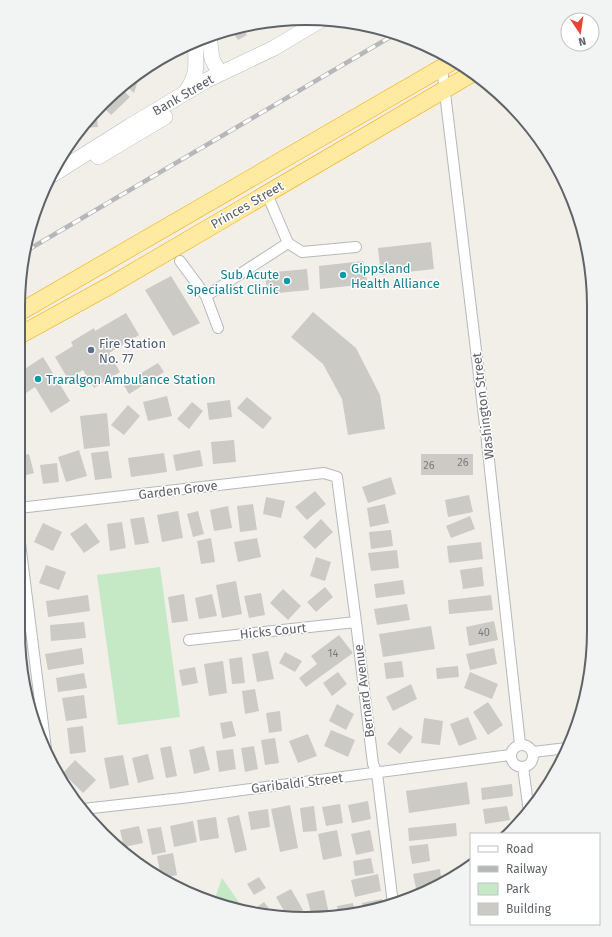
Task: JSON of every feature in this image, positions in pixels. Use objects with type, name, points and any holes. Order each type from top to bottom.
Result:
[{"type":"highway","name":"Princes Street","points":[[25,309],[448,64]]},
{"type":"highway","name":"Princes Street","points":[[25,332],[111,285],[468,76]]},
{"type":"main road","name":"Bank Street","points":[[60,170],[184,94],[215,80],[312,25]]},
{"type":"main road","points":[[210,42],[215,80]]},
{"type":"main road","points":[[184,94],[195,76],[197,68],[195,47]]},
{"type":"main road","points":[[197,68],[215,80]]},
{"type":"main road","points":[[56,178],[76,169],[122,144],[215,80]]},
{"type":"street","name":"Washington Street","points":[[448,64],[445,89],[486,433],[520,744]]},
{"type":"street","points":[[267,194],[288,244],[302,252],[356,246]]},
{"type":"street","points":[[206,296],[288,244]]},
{"type":"street","points":[[180,261],[206,296],[218,328]]},
{"type":"street","name":"Garden Grove","points":[[25,507],[324,473],[337,477]]},
{"type":"street","name":"Bernard Avenue","points":[[337,477],[373,764],[377,773],[392,898]]},
{"type":"street","points":[[25,583],[44,733]]},
{"type":"street","name":"Hicks Court","points":[[189,640],[356,622]]},
{"type":"street","points":[[520,744],[528,746],[533,752],[533,760],[524,767],[516,765],[511,759],[510,755],[513,748],[520,744]]},
{"type":"street","points":[[533,752],[561,749]]},
{"type":"street","name":"Garibaldi Street","points":[[88,808],[182,798],[510,755]]},
{"type":"street","points":[[524,767],[528,803]]},
{"type":"green space","points":[[160,567],[180,717],[118,725],[97,575]]},
{"type":"green space","points":[[222,878],[240,904],[233,902],[215,897]]},
{"type":"building","points":[[245,32],[247,35],[238,40],[234,35]]},
{"type":"building","points":[[138,81],[134,93],[129,88]]},
{"type":"building","points":[[125,92],[130,97],[111,115],[105,109]]},
{"type":"building","points":[[97,119],[98,127],[89,128]]},
{"type":"building","points":[[431,242],[434,269],[381,275],[378,248]]},
{"type":"building","name":"Gippsland Health Alliance","points":[[363,261],[368,284],[320,289],[319,266]]},
{"type":"building","name":"Sub Acute Specialist Clinic","points":[[307,269],[309,290],[268,294],[264,273]]},
{"type":"building","points":[[171,276],[200,323],[173,336],[145,290]]},
{"type":"building","points":[[313,312],[356,348],[380,395],[385,429],[348,435],[342,399],[323,364],[291,337]]},
{"type":"building","name":"Fire Station No. 77","points":[[126,313],[139,335],[109,353],[120,372],[94,388],[83,370],[68,379],[55,357],[73,346],[71,342],[94,328],[95,331]]},
{"type":"building","name":"Traralgon Ambulance Station","points":[[43,357],[70,401],[51,413],[35,387],[25,394],[25,369]]},
{"type":"building","points":[[158,363],[164,372],[129,394],[123,384]]},
{"type":"building","points":[[167,396],[172,416],[148,421],[143,402]]},
{"type":"building","points":[[247,397],[272,418],[263,429],[237,408]]},
{"type":"building","points":[[230,400],[232,417],[209,420],[207,403]]},
{"type":"building","points":[[192,402],[203,411],[189,429],[177,419]]},
{"type":"building","points":[[128,405],[140,416],[124,435],[111,425]]},
{"type":"building","points":[[107,413],[110,446],[84,449],[80,416]]},
{"type":"building","points":[[234,440],[236,462],[213,464],[211,442]]},
{"type":"building","points":[[79,450],[87,476],[66,482],[58,457]]},
{"type":"building","points":[[200,450],[203,466],[176,471],[173,455]]},
{"type":"building","points":[[108,451],[112,478],[95,480],[91,453]]},
{"type":"building","points":[[164,453],[167,472],[131,477],[128,458]]},
{"type":"building","points":[[29,454],[34,473],[25,475],[25,455]]},
{"type":"building","points":[[421,454],[473,454],[473,475],[421,475]]},
{"type":"building","points":[[57,463],[59,482],[43,484],[40,465]]},
{"type":"building","points":[[391,477],[396,494],[368,503],[362,487]]},
{"type":"building","points":[[315,491],[326,504],[307,520],[295,507]]},
{"type":"building","points":[[469,495],[473,512],[448,517],[445,500]]},
{"type":"building","points":[[266,497],[285,501],[281,518],[263,514]]},
{"type":"building","points":[[253,504],[257,530],[240,532],[237,506]]},
{"type":"building","points":[[385,504],[389,523],[370,527],[367,508]]},
{"type":"building","points":[[228,506],[232,528],[214,531],[210,510]]},
{"type":"building","points":[[178,511],[183,538],[162,542],[157,515]]},
{"type":"building","points":[[198,511],[204,534],[193,537],[187,514]]},
{"type":"building","points":[[470,516],[475,529],[451,538],[446,526]]},
{"type":"building","points":[[144,517],[149,543],[135,545],[130,519]]},
{"type":"building","points":[[321,519],[333,532],[315,549],[303,537]]},
{"type":"building","points":[[122,522],[126,548],[110,551],[107,524]]},
{"type":"building","points":[[43,523],[62,532],[53,551],[34,542]]},
{"type":"building","points":[[86,523],[100,542],[84,553],[70,534]]},
{"type":"building","points":[[391,530],[393,546],[371,549],[369,532]]},
{"type":"building","points":[[211,538],[215,562],[201,564],[197,541]]},
{"type":"building","points":[[257,538],[261,557],[238,562],[234,542]]},
{"type":"building","points":[[481,542],[483,559],[449,563],[447,546]]},
{"type":"building","points":[[397,550],[399,568],[371,571],[368,553]]},
{"type":"building","points":[[316,557],[331,562],[325,581],[310,576]]},
{"type":"building","points":[[46,565],[66,572],[59,590],[39,583]]},
{"type":"building","points":[[482,567],[484,586],[463,589],[460,570]]},
{"type":"building","points":[[403,580],[405,594],[376,598],[374,584]]},
{"type":"building","points":[[236,581],[242,614],[222,618],[216,585]]},
{"type":"building","points":[[325,587],[333,597],[316,612],[307,602]]},
{"type":"building","points":[[283,589],[301,606],[288,620],[270,603]]},
{"type":"building","points":[[261,593],[265,615],[249,618],[244,596]]},
{"type":"building","points":[[184,594],[188,621],[172,623],[168,597]]},
{"type":"building","points":[[212,594],[217,616],[199,619],[195,598]]},
{"type":"building","points":[[88,595],[90,611],[48,617],[46,601]]},
{"type":"building","points":[[491,595],[493,610],[449,614],[448,600]]},
{"type":"building","points":[[407,604],[410,620],[377,625],[374,609]]},
{"type":"building","points":[[494,621],[498,640],[469,646],[466,627]]},
{"type":"building","points":[[84,622],[86,638],[51,641],[50,625]]},
{"type":"building","points":[[431,626],[435,649],[383,657],[379,634]]},
{"type":"building","points":[[339,635],[353,653],[306,687],[299,678],[317,664],[311,656]]},
{"type":"building","points":[[82,648],[84,664],[48,670],[45,654]]},
{"type":"building","points":[[494,648],[497,664],[470,670],[466,654]]},
{"type":"building","points":[[268,651],[274,679],[257,682],[252,654]]},
{"type":"building","points":[[285,652],[302,661],[295,672],[279,663]]},
{"type":"building","points":[[242,657],[245,683],[232,684],[229,659]]},
{"type":"building","points":[[223,661],[227,693],[209,696],[204,664]]},
{"type":"building","points":[[402,661],[404,677],[386,679],[384,663]]},
{"type":"building","points":[[458,666],[459,677],[437,679],[436,668]]},
{"type":"building","points":[[195,667],[198,683],[182,686],[179,670]]},
{"type":"building","points":[[338,672],[347,684],[332,696],[323,683]]},
{"type":"building","points":[[470,672],[498,684],[492,699],[464,688]]},
{"type":"building","points":[[84,673],[87,688],[58,692],[56,678]]},
{"type":"building","points":[[411,684],[417,699],[393,711],[386,697]]},
{"type":"building","points":[[255,689],[259,711],[245,714],[242,691]]},
{"type":"building","points":[[84,695],[87,718],[66,721],[62,698]]},
{"type":"building","points":[[488,702],[503,725],[488,735],[473,712]]},
{"type":"building","points":[[337,704],[354,714],[346,730],[329,721]]},
{"type":"building","points":[[280,711],[282,731],[269,733],[266,713]]},
{"type":"building","points":[[468,717],[477,739],[459,746],[450,724]]},
{"type":"building","points":[[424,718],[443,721],[440,745],[421,743]]},
{"type":"building","points":[[232,721],[236,736],[223,739],[220,723]]},
{"type":"building","points":[[83,726],[86,752],[70,754],[67,728]]},
{"type":"building","points":[[400,727],[413,737],[400,754],[387,744]]},
{"type":"building","points":[[331,730],[355,740],[348,757],[324,746]]},
{"type":"building","points":[[308,734],[317,756],[298,763],[289,741]]},
{"type":"building","points":[[275,738],[279,763],[265,765],[261,740]]},
{"type":"building","points":[[171,746],[177,776],[166,778],[160,748]]},
{"type":"building","points":[[204,746],[210,770],[194,774],[189,750]]},
{"type":"building","points":[[254,746],[258,769],[245,772],[241,748]]},
{"type":"building","points":[[233,749],[236,769],[219,772],[216,751]]},
{"type":"building","points":[[148,754],[154,779],[138,783],[132,758]]},
{"type":"building","points":[[123,755],[129,785],[110,789],[104,758]]},
{"type":"building","points":[[75,760],[96,780],[83,793],[63,773]]},
{"type":"building","points":[[467,782],[470,804],[409,813],[406,791]]},
{"type":"building","points":[[512,784],[513,796],[482,800],[481,788]]},
{"type":"building","points":[[368,801],[371,819],[352,823],[348,805]]},
{"type":"building","points":[[340,804],[343,823],[326,826],[322,807]]},
{"type":"building","points":[[290,805],[298,848],[280,852],[271,809]]},
{"type":"building","points":[[314,806],[317,831],[303,832],[300,808]]},
{"type":"building","points":[[507,806],[510,820],[485,824],[483,809]]},
{"type":"building","points":[[268,809],[270,827],[251,830],[248,812]]},
{"type":"building","points":[[239,815],[247,850],[235,853],[227,818]]},
{"type":"building","points":[[216,817],[219,838],[200,841],[197,820]]},
{"type":"building","points":[[193,821],[197,842],[174,847],[170,826]]},
{"type":"building","points":[[456,823],[457,836],[409,841],[408,828]]},
{"type":"building","points":[[139,826],[143,843],[126,847],[123,844],[120,830]]},
{"type":"building","points":[[161,827],[166,852],[152,855],[147,829]]},
{"type":"building","points":[[337,830],[342,856],[323,860],[318,834]]},
{"type":"building","points":[[370,830],[374,851],[356,855],[351,834]]},
{"type":"building","points":[[428,844],[430,861],[412,864],[409,846]]},
{"type":"building","points":[[173,853],[177,875],[170,877],[160,871],[157,856]]},
{"type":"building","points":[[371,858],[374,873],[355,876],[353,861]]},
{"type":"building","points":[[440,869],[441,877],[416,890],[413,874]]},
{"type":"building","points":[[378,874],[381,891],[355,897],[351,880]]},
{"type":"building","points":[[259,877],[266,888],[254,895],[247,884]]},
{"type":"building","points":[[291,889],[303,910],[300,912],[284,911],[276,897]]},
{"type":"building","points":[[324,890],[328,911],[311,912],[306,894]]},
{"type":"building","points":[[382,899],[382,901],[363,906],[362,903]]},
{"type":"building","points":[[264,902],[270,910],[269,910],[256,908]]},
{"type":"building","points":[[353,903],[354,908],[338,910],[337,906]]},
{"type":"railway","points":[[31,248],[389,38]]},
{"type":"place","name":"Gippsland Health Alliance","points":[[343,275]]},
{"type":"place","name":"Sub Acute Specialist Clinic","points":[[287,281]]},
{"type":"place","name":"Fire Station No. 77","points":[[91,350]]},
{"type":"place","name":"Traralgon Ambulance Station","points":[[38,379]]}]
